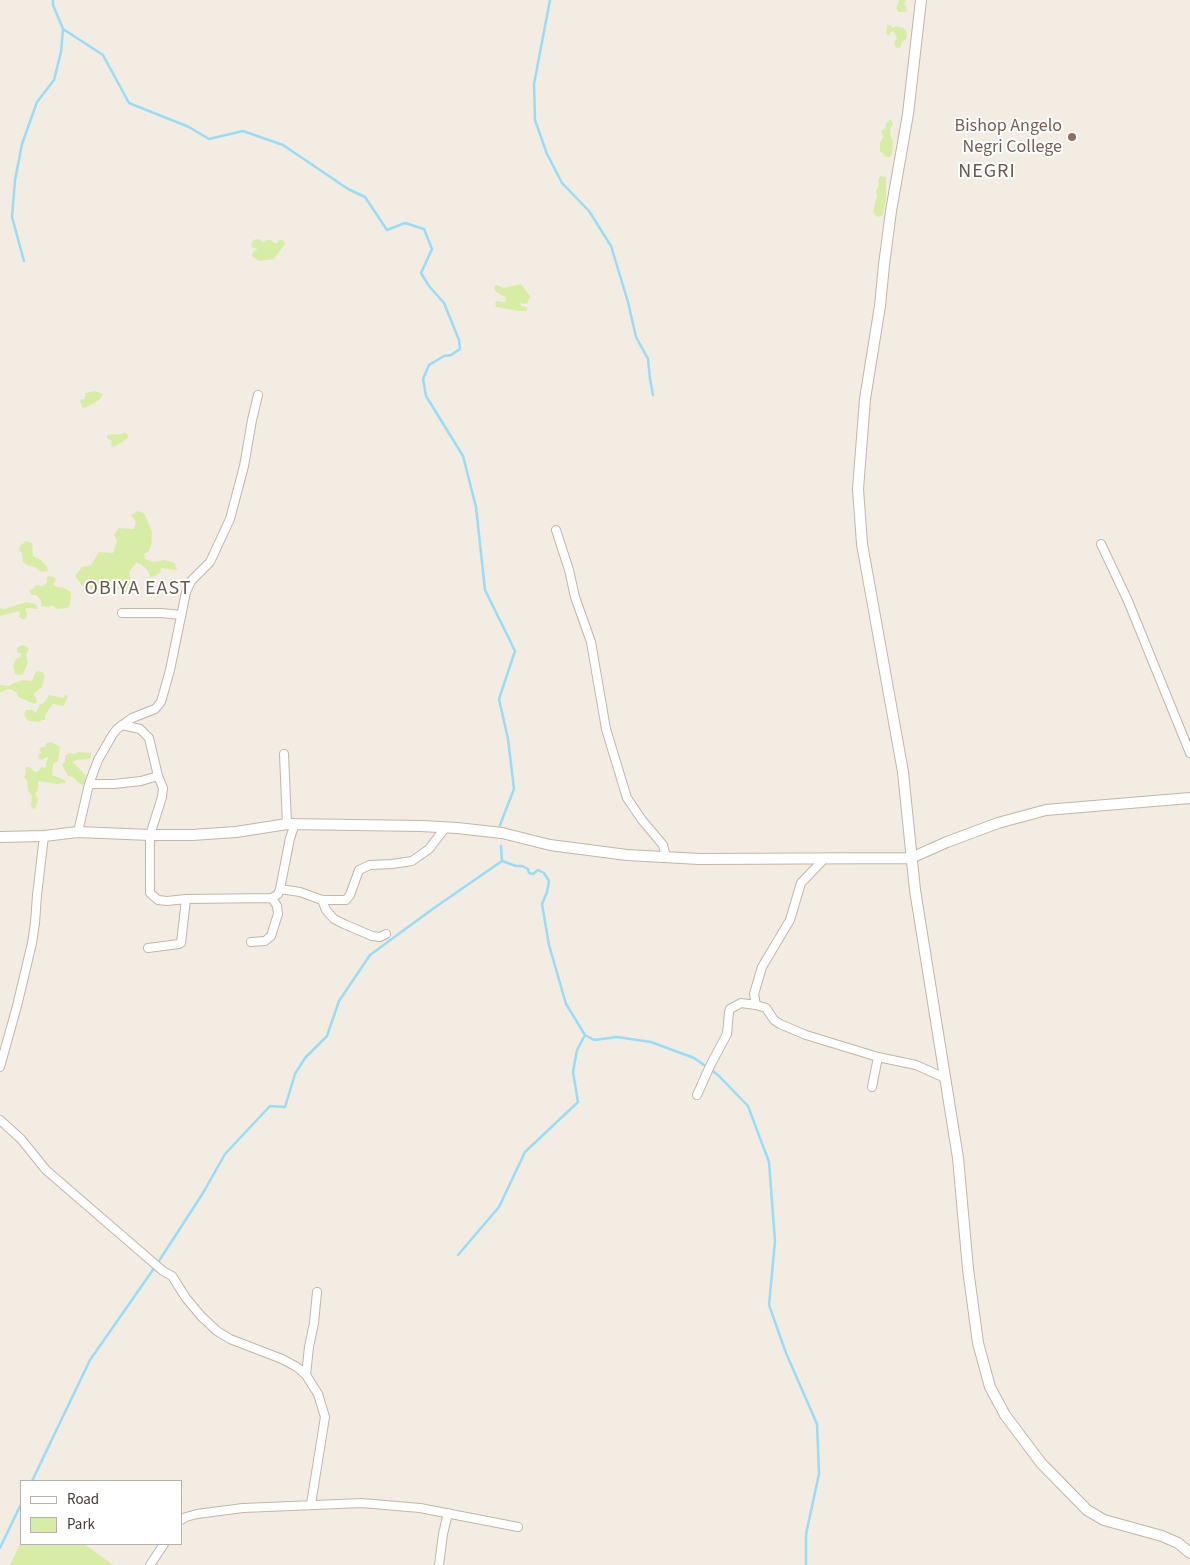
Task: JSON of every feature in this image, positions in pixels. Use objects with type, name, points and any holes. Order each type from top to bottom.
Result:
[{"type":"street","points":[[921,0],[908,114],[891,211],[880,306],[865,399],[858,489],[862,544],[903,772],[911,858],[930,989],[958,1158],[968,1269],[978,1343],[990,1387],[1005,1415],[1041,1463],[1087,1510],[1104,1520],[1162,1536],[1190,1553]]},
{"type":"street","points":[[78,832],[89,784],[98,760],[113,734],[132,718],[155,710],[160,704],[170,670],[186,592],[191,582],[210,562],[230,519],[244,466],[258,395]]},
{"type":"street","points":[[556,530],[565,554],[575,597],[591,642],[606,728],[626,798],[663,845],[666,857]]},
{"type":"street","points":[[1101,544],[1128,601],[1190,753]]},
{"type":"street","points":[[122,612],[181,615]]},
{"type":"street","points":[[122,725],[140,729],[149,738],[158,776],[163,788],[150,835],[150,894],[158,900],[272,898],[278,894],[290,838],[291,824],[284,754]]},
{"type":"street","points":[[89,784],[114,784],[158,776]]},
{"type":"street","points":[[0,837],[44,836],[78,832],[192,835],[291,824],[421,826],[502,833],[550,844],[627,855],[699,859],[911,858],[998,823],[1046,810],[1190,798]]},
{"type":"street","points":[[280,890],[300,892],[322,900],[346,900],[350,895],[359,870],[370,865],[412,861],[430,849],[445,828]]},
{"type":"street","points":[[0,1067],[32,943],[44,836]]},
{"type":"street","points":[[756,1005],[754,994],[762,968],[790,920],[801,883],[825,858]]},
{"type":"street","points":[[251,942],[265,941],[271,936],[278,914],[277,906],[272,898]]},
{"type":"street","points":[[148,948],[180,943],[186,900]]},
{"type":"street","points":[[322,900],[326,910],[344,924],[372,936],[380,937],[386,934]]},
{"type":"street","points":[[697,1095],[708,1069],[727,1034],[730,1009],[754,994]]},
{"type":"street","points":[[741,1003],[766,1008],[774,1020],[806,1035],[878,1057],[916,1065],[945,1078]]},
{"type":"street","points":[[872,1087],[878,1057]]},
{"type":"street","points":[[0,1120],[21,1139],[46,1170],[163,1271],[172,1276],[200,1316],[217,1331],[230,1339],[282,1359],[306,1375],[318,1394],[326,1417],[311,1504]]},
{"type":"street","points":[[306,1375],[317,1292]]},
{"type":"street","points":[[182,1520],[197,1514],[243,1508],[311,1504],[380,1503],[448,1513],[518,1527]]},
{"type":"street","points":[[439,1565],[448,1513]]},
{"type":"street","points":[[150,1565],[163,1545]]},
{"type":"green space","points":[[899,0],[906,0],[904,4],[907,8],[906,12],[899,12],[896,9]]},
{"type":"green space","points":[[887,25],[893,28],[896,26],[903,28],[906,31],[907,38],[901,43],[901,47],[897,48],[895,46],[894,42],[897,39],[894,32],[892,31],[888,36],[886,33]]},
{"type":"green space","points":[[891,119],[893,124],[890,129],[893,141],[892,154],[890,157],[886,157],[880,151],[880,143],[883,137],[881,131],[886,128],[885,124]]},
{"type":"green space","points":[[880,176],[886,177],[886,199],[883,215],[878,217],[873,211]]},
{"type":"green space","points":[[258,239],[263,242],[271,240],[274,243],[283,240],[285,244],[274,259],[259,261],[252,256],[253,252],[258,249],[251,247],[253,240]]},
{"type":"green space","points":[[521,284],[530,296],[527,304],[520,303],[521,306],[528,308],[526,311],[496,307],[495,303],[497,301],[506,301],[505,297],[496,292],[494,288],[496,285],[504,288]]},
{"type":"green space","points":[[95,391],[103,394],[100,399],[91,405],[82,407],[80,400],[85,399],[85,393]]},
{"type":"green space","points":[[125,432],[128,438],[114,447],[111,445],[112,441],[107,438],[107,435]]},
{"type":"green space","points":[[138,511],[144,513],[152,532],[151,546],[148,552],[144,554],[145,559],[154,562],[164,560],[175,563],[177,570],[161,568],[160,573],[150,577],[148,571],[141,564],[136,563],[129,572],[131,582],[125,593],[121,589],[114,589],[107,585],[95,584],[92,589],[85,589],[75,576],[82,567],[91,565],[99,552],[113,553],[117,541],[114,535],[119,528],[134,529],[136,522],[131,515]]},
{"type":"green space","points":[[26,541],[32,543],[33,556],[41,560],[48,571],[41,572],[23,562],[22,553],[19,551],[20,546]]},
{"type":"green space","points":[[47,577],[54,577],[56,580],[53,584],[56,587],[62,587],[71,592],[70,605],[67,608],[57,609],[52,605],[50,607],[41,606],[41,600],[36,595],[32,595],[29,590],[33,589],[36,585],[42,586],[47,583]]},
{"type":"green space","points":[[26,602],[36,604],[38,609],[25,609],[27,613],[26,619],[19,617],[20,611],[0,616],[0,608],[5,609]]},
{"type":"green space","points":[[21,645],[29,649],[26,655],[28,662],[23,674],[20,675],[15,674],[13,666],[16,659],[20,657],[21,654],[17,652],[17,648]]},
{"type":"green space","points":[[38,671],[45,675],[42,687],[34,693],[37,702],[35,704],[18,697],[17,693],[11,689],[0,693],[0,685],[9,686],[23,680],[32,681],[35,673]]},
{"type":"green space","points":[[65,694],[68,696],[64,706],[53,704],[45,715],[45,720],[39,722],[29,721],[26,718],[24,714],[26,710],[32,710],[36,713],[40,704],[44,703],[49,695],[64,698]]},
{"type":"green space","points":[[51,742],[60,747],[58,761],[53,764],[52,775],[65,780],[66,783],[57,784],[38,781],[38,790],[35,794],[38,799],[35,809],[32,808],[32,796],[28,791],[27,780],[24,778],[25,769],[30,767],[34,772],[39,771],[42,767],[46,768],[48,759],[47,757],[42,760],[39,759],[38,755],[41,753],[39,749]]},
{"type":"green space","points":[[78,752],[91,753],[91,757],[88,759],[73,762],[86,776],[83,785],[73,777],[68,776],[62,765],[65,761],[65,756],[69,753],[75,754]]},
{"type":"green space","points":[[20,1544],[85,1545],[113,1565],[10,1565]]},
{"type":"waterway","points":[[53,0],[53,5],[63,29],[103,55],[129,103],[189,127],[209,139],[243,131],[283,145],[348,189],[365,197],[387,230],[405,223],[424,229],[432,249],[421,273],[429,286],[444,303],[459,340],[460,349],[429,365],[423,379],[426,396],[463,456],[476,507],[485,590],[515,651],[499,699],[508,739],[514,789],[500,825]]},
{"type":"waterway","points":[[550,0],[534,84],[535,120],[547,154],[562,183],[589,211],[611,246],[628,302],[636,337],[648,359],[653,395]]},
{"type":"waterway","points":[[24,261],[12,217],[15,180],[22,144],[37,102],[54,80],[61,52],[63,29]]},
{"type":"waterway","points":[[501,846],[502,861],[522,866],[528,869],[529,873],[533,874],[538,870],[544,873],[549,881],[542,904],[549,945],[566,1004],[585,1035],[594,1040],[617,1037],[651,1042],[694,1058],[707,1067]]},
{"type":"waterway","points":[[32,1480],[90,1360],[157,1264],[203,1193],[225,1154],[270,1106],[285,1107],[295,1074],[305,1058],[327,1036],[339,1001],[370,955],[502,861]]},
{"type":"waterway","points":[[458,1255],[499,1207],[525,1152],[578,1102],[573,1072],[577,1050],[585,1035]]},
{"type":"waterway","points":[[711,1070],[748,1106],[769,1162],[775,1241],[769,1305],[786,1353],[817,1424],[819,1474],[806,1534],[806,1565]]},
{"type":"waterway","points":[[0,1548],[20,1506]]},
{"type":"place","name":"Bishop Angelo Negri College","points":[[1072,137]]},
{"type":"district","name":"NEGRI","points":[[987,173]]},
{"type":"district","name":"OBIYA EAST","points":[[138,590]]}]
